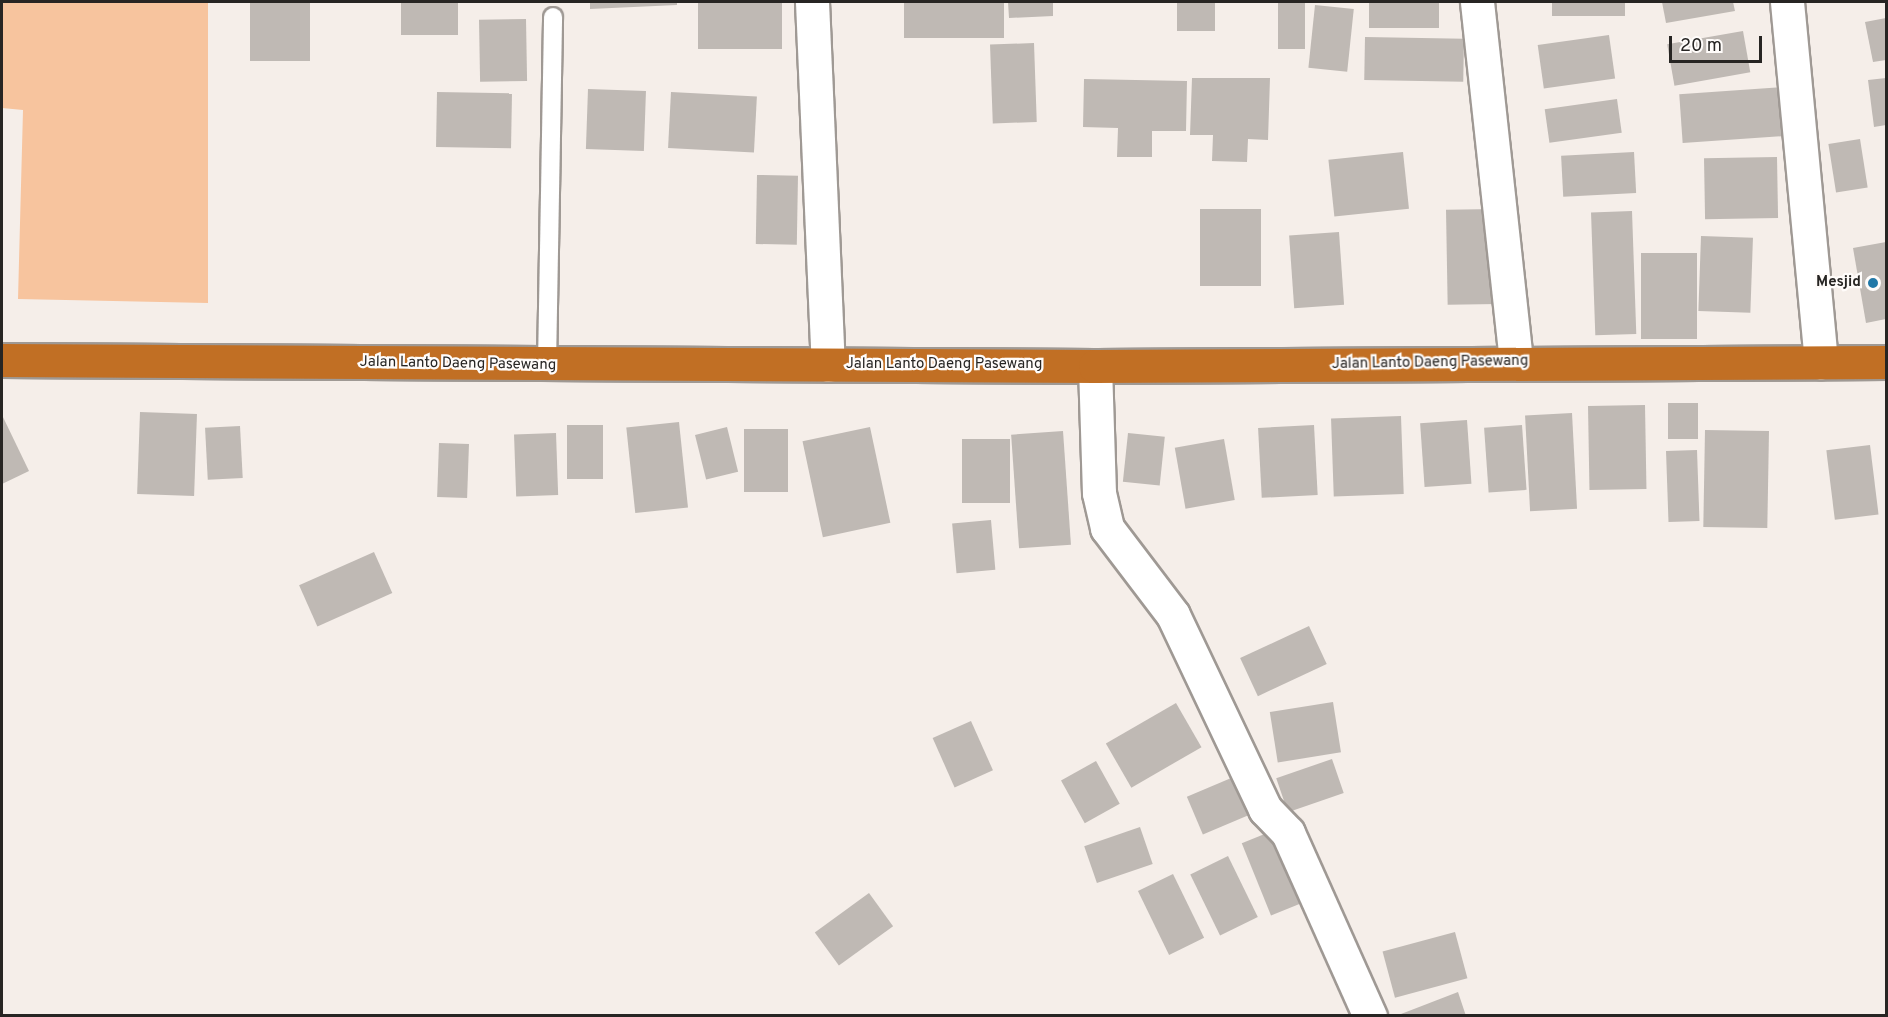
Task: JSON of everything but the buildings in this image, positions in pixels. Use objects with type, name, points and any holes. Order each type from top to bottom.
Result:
[{"type":"highway","name":"Jalan Lanto Daeng Pasewang","points":[[2,360],[547,365],[1095,366],[1887,362]]},
{"type":"street","points":[[812,2],[828,364]]},
{"type":"street","points":[[1477,2],[1516,363]]},
{"type":"street","points":[[1787,2],[1821,362]]},
{"type":"street","points":[[1095,366],[1099,493],[1107,528],[1173,615],[1265,809],[1288,833],[1370,1016]]},
{"type":"lane","points":[[547,365],[553,17]]},
{"type":"shaded area","points":[[2,2],[208,2],[208,303],[18,299],[23,110],[2,108]]},
{"type":"place","name":"Mesjid","points":[[1873,283]]}]
